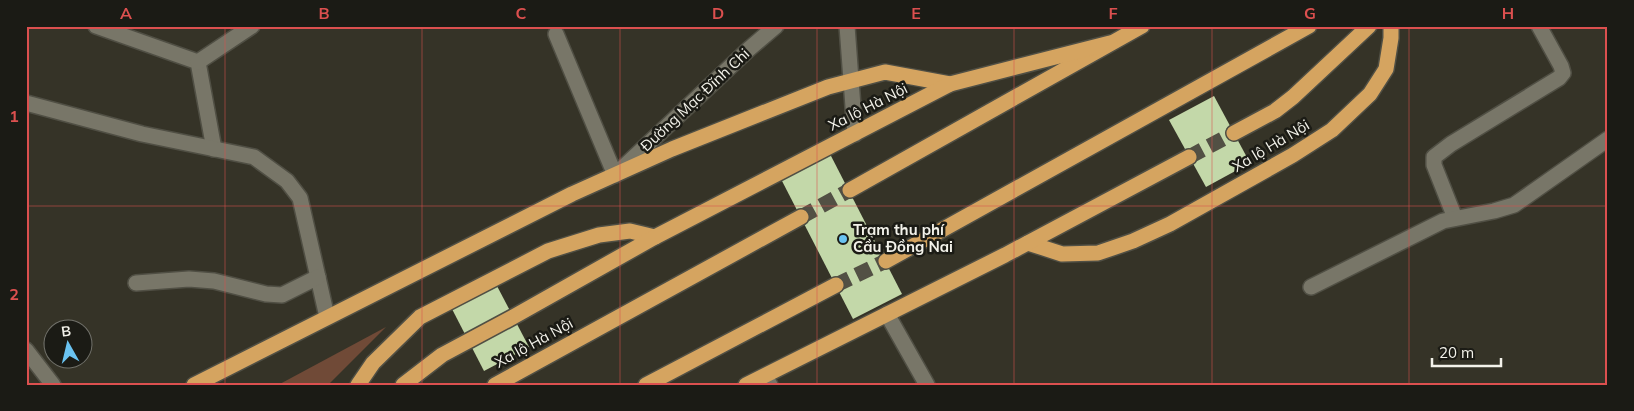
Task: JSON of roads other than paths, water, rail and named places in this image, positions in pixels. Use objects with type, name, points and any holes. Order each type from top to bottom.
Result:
[{"type":"highway","name":"Xa lộ Hà Nội","points":[[850,190],[1142,26]]},
{"type":"highway","points":[[886,261],[1309,26]]},
{"type":"highway","name":"Xa lộ Hà Nội","points":[[1234,133],[1275,111],[1293,97],[1369,26]]},
{"type":"highway","name":"Xa lộ Hà Nội","points":[[1028,244],[1062,254],[1098,253],[1133,241],[1170,224],[1293,156],[1332,130],[1370,94],[1386,69],[1391,26]]},
{"type":"highway","name":"Xa lộ Hà Nội","points":[[402,385],[442,355],[655,237],[950,84],[1110,43]]},
{"type":"highway","points":[[194,385],[572,194],[672,149],[828,87],[885,72],[950,84]]},
{"type":"highway","points":[[746,385],[767,380],[887,314],[1028,244],[1189,157]]},
{"type":"highway","name":"Xa lộ Hà Nội","points":[[495,385],[801,216]]},
{"type":"highway","points":[[358,385],[373,363],[420,317],[548,251],[599,235],[630,231],[655,237]]},
{"type":"highway","points":[[646,385],[836,285]]},
{"type":"street","points":[[96,26],[198,62]]},
{"type":"street","points":[[198,62],[252,26]]},
{"type":"street","name":"Đường Mạc Đĩnh Chi","points":[[615,175],[776,26]]},
{"type":"street","points":[[847,26],[855,134]]},
{"type":"street","points":[[1455,218],[1434,165],[1434,157],[1450,144],[1559,78],[1563,73],[1562,66],[1539,26]]},
{"type":"street","points":[[556,34],[615,175]]},
{"type":"street","points":[[198,62],[214,149]]},
{"type":"street","points":[[26,103],[142,134],[254,157],[286,181],[300,198],[327,317]]},
{"type":"street","points":[[1310,287],[1429,228],[1455,218],[1468,217],[1514,205],[1608,140]]},
{"type":"street","points":[[136,283],[189,280],[214,281],[266,294],[282,294],[318,277]]},
{"type":"street","points":[[887,314],[926,385]]},
{"type":"street","points":[[26,350],[53,385]]},
{"type":"tunnel","points":[[1189,157],[1234,133]]},
{"type":"tunnel","points":[[801,217],[850,190]]},
{"type":"tunnel","points":[[836,285],[886,261]]},
{"type":"place","name":"Trạm thu phí Cầu Đồng Nai","points":[[843,239]]}]
